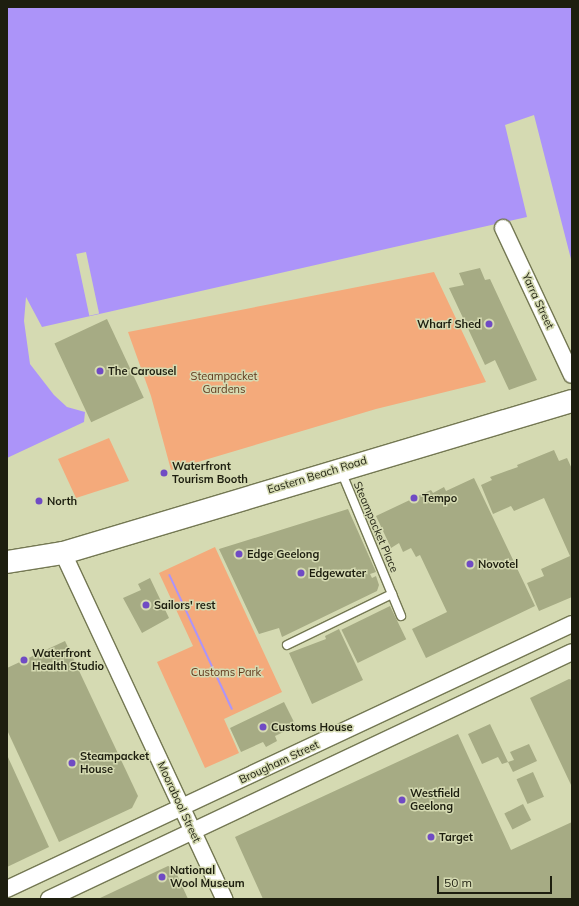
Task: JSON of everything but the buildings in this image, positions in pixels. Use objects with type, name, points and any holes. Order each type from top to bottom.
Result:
[{"type":"street","name":"Yarra Street","points":[[503,228],[572,375]]},
{"type":"street","name":"Eastern Beach Road","points":[[7,562],[62,553],[340,468],[572,401]]},
{"type":"street","name":"Moorabool Street","points":[[62,553],[224,899]]},
{"type":"street","name":"Brougham Street","points":[[7,889],[572,624]]},
{"type":"street","points":[[50,899],[192,830],[572,652]]},
{"type":"lane","name":"Steampacket Place","points":[[340,468],[401,616]]},
{"type":"lane","points":[[287,645],[392,594]]},
{"type":"green space","name":"Steampacket Gardens","points":[[434,272],[486,382],[376,409],[171,470],[151,396],[128,332]]},
{"type":"green space","points":[[109,438],[129,481],[76,498],[58,459]]},
{"type":"green space","name":"Customs Park","points":[[215,547],[282,692],[224,719],[239,753],[205,768],[157,662],[193,646],[159,573]]},
{"type":"shaded area","points":[[7,7],[572,7],[572,263],[534,115],[505,125],[527,217],[42,327],[26,297],[24,321],[30,364],[54,395],[67,407],[85,412],[84,422],[7,458]]},
{"type":"shaded area","points":[[170,574],[233,709],[231,710],[168,575]]},
{"type":"pier","points":[[86,252],[99,314],[89,316],[76,254]]},
{"type":"place","name":"Wharf Shed","points":[[489,324]]},
{"type":"place","name":"The Carousel","points":[[100,371]]},
{"type":"place","name":"Waterfront Tourism Booth","points":[[164,473]]},
{"type":"place","name":"Tempo","points":[[414,498]]},
{"type":"place","name":"North","points":[[39,501]]},
{"type":"place","name":"Edge Geelong","points":[[239,554]]},
{"type":"place","name":"Novotel","points":[[470,564]]},
{"type":"place","name":"Edgewater","points":[[301,573]]},
{"type":"place","name":"Sailors' rest","points":[[146,605]]},
{"type":"place","name":"Waterfront Health Studio","points":[[24,660]]},
{"type":"place","name":"Customs House","points":[[263,727]]},
{"type":"place","name":"Steampacket House","points":[[72,763]]},
{"type":"place","name":"Westfield Geelong","points":[[402,800]]},
{"type":"place","name":"Target","points":[[431,837]]},
{"type":"place","name":"National Wool Museum","points":[[162,877]]}]
